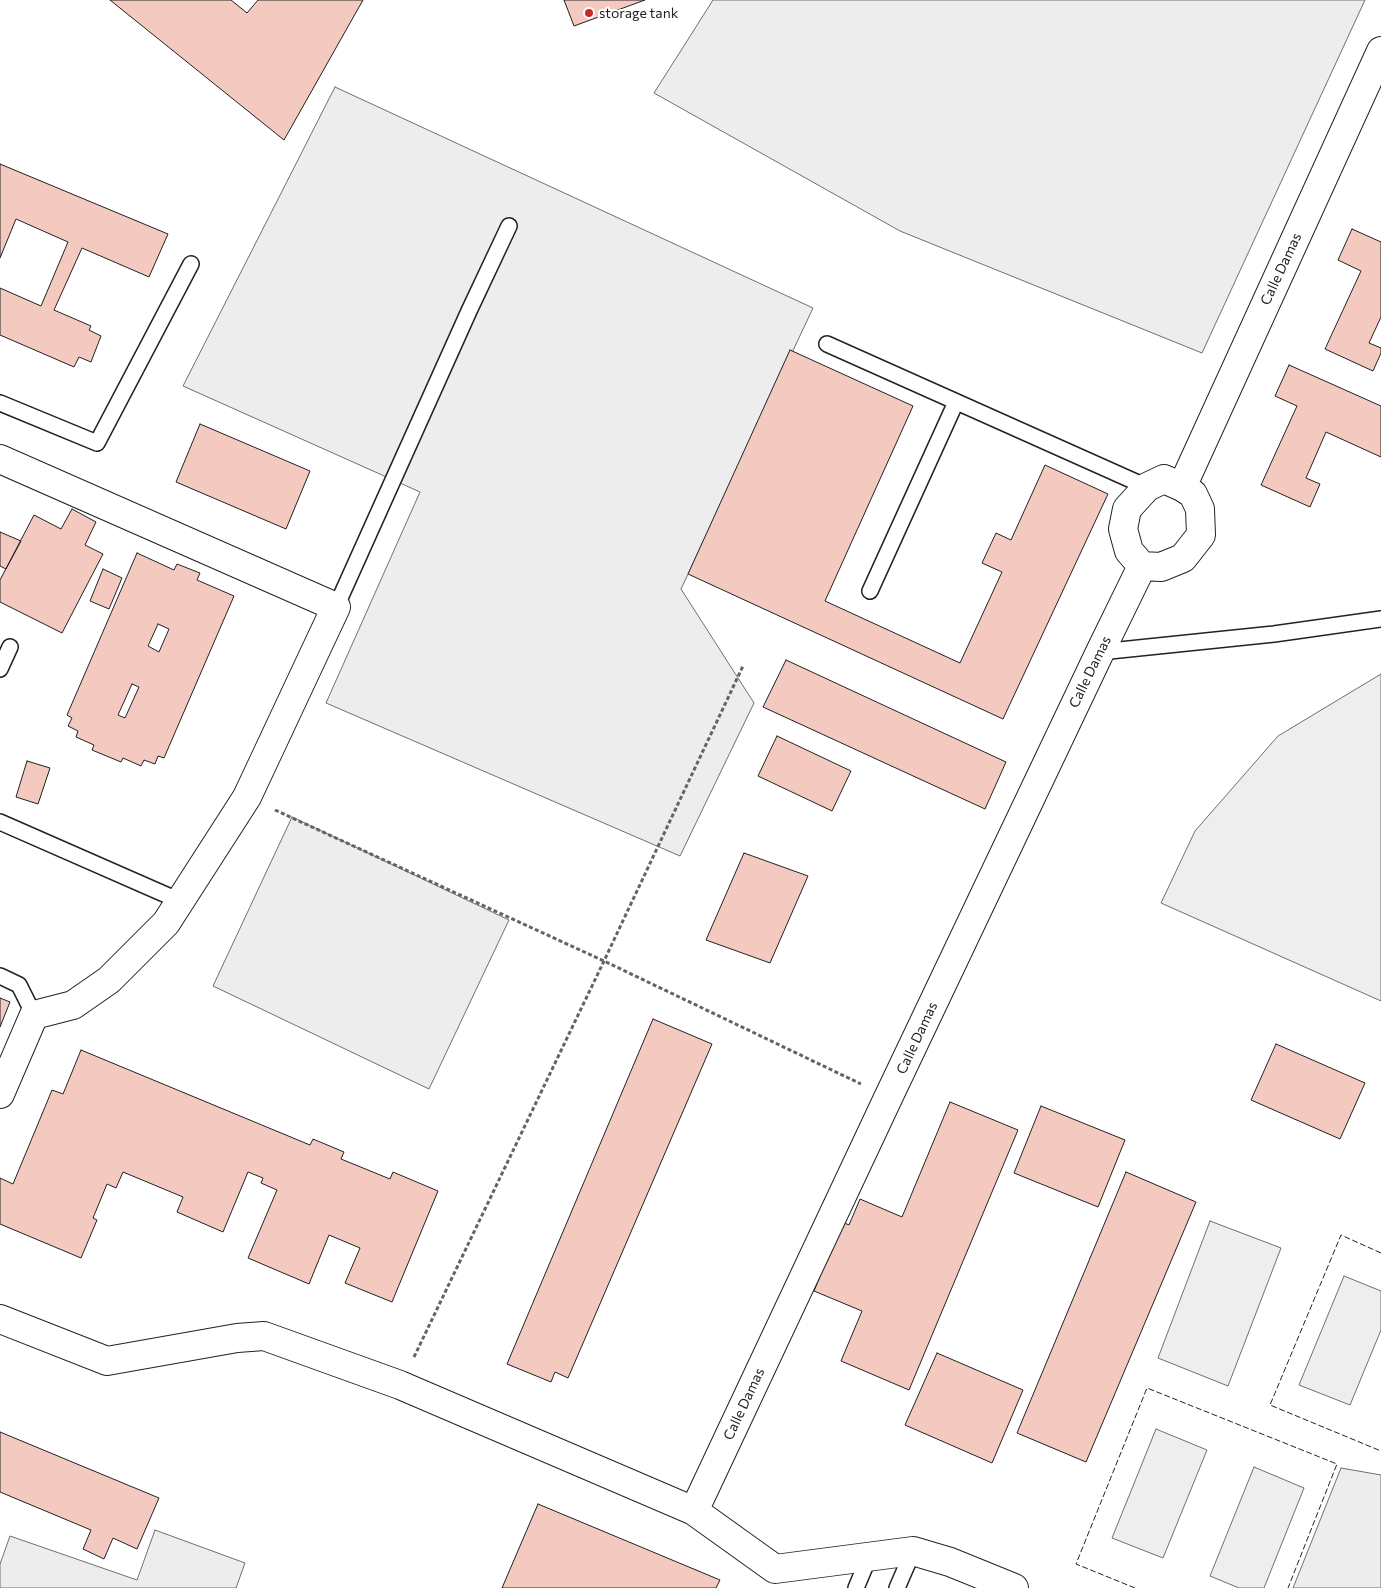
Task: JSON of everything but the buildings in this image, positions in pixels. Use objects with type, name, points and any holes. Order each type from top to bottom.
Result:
[{"type":"street","name":"Calle Damas","points":[[1182,487],[1381,51]]},
{"type":"street","points":[[0,458],[336,607],[246,797],[166,923],[109,980],[72,1005],[34,1015],[0,1094]]},
{"type":"street","points":[[1164,479],[1193,494],[1200,509],[1201,534],[1183,558],[1161,567],[1142,566],[1129,551],[1123,528],[1127,509],[1147,487],[1164,479]]},
{"type":"street","name":"Calle Damas","points":[[694,1511],[888,1098],[1142,566]]},
{"type":"street","points":[[0,1319],[107,1361],[237,1338],[264,1336],[400,1385],[694,1511],[774,1569],[913,1551],[950,1562],[1014,1588]]},
{"type":"lane","points":[[336,607],[509,226]]},
{"type":"lane","points":[[0,402],[97,443],[191,264]]},
{"type":"lane","points":[[827,344],[1147,487]]},
{"type":"lane","points":[[870,591],[956,402]]},
{"type":"lane","points":[[1100,652],[1274,634],[1381,619]]},
{"type":"lane","points":[[0,669],[10,647]]},
{"type":"lane","points":[[0,822],[180,901]]},
{"type":"lane","points":[[0,976],[19,986],[34,1015]]},
{"type":"lane","points":[[897,1588],[913,1551]]},
{"type":"lane","points":[[856,1588],[869,1557]]},
{"type":"path","points":[[400,1385],[744,666]]},
{"type":"path","points":[[246,797],[604,961],[888,1098]]},
{"type":"shaded area","points":[[713,0],[1365,0],[1202,353],[900,231],[654,93]]},
{"type":"shaded area","points":[[335,87],[813,308],[681,589],[754,703],[680,856],[326,703],[420,492],[183,386]]},
{"type":"shaded area","points":[[1381,674],[1381,1001],[1161,903],[1195,831],[1278,736]]},
{"type":"shaded area","points":[[292,817],[509,920],[429,1089],[213,986]]},
{"type":"shaded area","points":[[1210,1221],[1281,1248],[1228,1386],[1158,1358]]},
{"type":"shaded area","points":[[1344,1276],[1381,1291],[1381,1330],[1350,1405],[1299,1385]]},
{"type":"shaded area","points":[[1156,1429],[1207,1450],[1163,1558],[1112,1538]]},
{"type":"shaded area","points":[[1254,1467],[1304,1488],[1264,1588],[1239,1588],[1210,1576]]},
{"type":"shaded area","points":[[1341,1468],[1381,1475],[1381,1588],[1293,1588]]},
{"type":"shaded area","points":[[155,1530],[245,1563],[236,1588],[0,1588],[0,1564],[10,1536],[137,1580]]},
{"type":"fence","points":[[1381,1253],[1341,1235],[1270,1405],[1381,1451]]},
{"type":"fence","points":[[1135,1588],[1076,1564],[1147,1388],[1337,1464],[1288,1588]]},
{"type":"place","name":"storage tank","points":[[589,13]]}]
